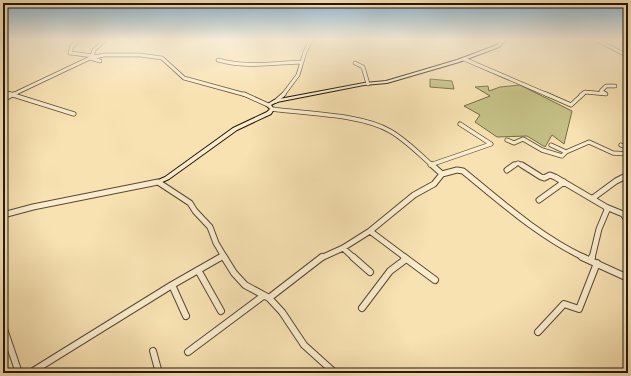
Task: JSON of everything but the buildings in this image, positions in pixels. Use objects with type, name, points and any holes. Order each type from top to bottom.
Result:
[{"type":"street","points":[[3,100],[90,58]]},
{"type":"street","points":[[92,58],[100,61]]},
{"type":"street","points":[[160,58],[168,62],[179,75],[184,78],[243,94],[270,107],[294,113],[338,117],[385,128],[442,174]]},
{"type":"street","points":[[3,216],[33,207],[158,182],[167,178],[235,129],[269,113],[270,107],[281,98],[300,74],[302,58]]},
{"type":"street","points":[[276,102],[368,84],[386,82],[468,58]]},
{"type":"street","points":[[464,59],[571,105],[584,92],[606,94],[601,91],[606,86],[615,86]]},
{"type":"street","points":[[218,60],[225,63],[242,64],[301,62]]},
{"type":"street","points":[[355,63],[360,63],[363,65],[368,84]]},
{"type":"street","points":[[3,92],[74,114]]},
{"type":"street","points":[[430,165],[491,144],[460,124]]},
{"type":"street","points":[[507,140],[514,143],[523,139],[542,150],[562,156],[566,152],[589,142],[613,153],[628,154]]},
{"type":"street","points":[[551,145],[566,152]]},
{"type":"street","points":[[621,146],[628,148]]},
{"type":"street","points":[[507,170],[518,163],[541,177],[544,178],[552,176],[593,198],[606,207],[623,214],[628,221]]},
{"type":"street","points":[[188,352],[322,257],[343,248],[370,230],[414,195],[434,184],[442,174],[457,170],[463,171],[508,208],[565,249],[594,261],[628,278]]},
{"type":"street","points":[[593,198],[616,181],[628,175]]},
{"type":"street","points":[[158,182],[190,203],[195,212],[210,227],[216,243],[234,273],[246,285],[266,297],[282,312],[304,346],[334,373]]},
{"type":"street","points":[[539,200],[564,182]]},
{"type":"street","points":[[538,332],[564,304],[579,308],[594,261],[599,229],[607,210],[606,207]]},
{"type":"street","points":[[370,230],[435,280]]},
{"type":"street","points":[[343,248],[370,272]]},
{"type":"street","points":[[30,373],[172,285],[223,256]]},
{"type":"street","points":[[362,308],[390,271],[406,259]]},
{"type":"street","points":[[198,270],[221,311]]},
{"type":"street","points":[[172,285],[186,316]]},
{"type":"street","points":[[3,326],[19,373]]},
{"type":"street","points":[[153,351],[159,373]]},
{"type":"shaded area","points":[[430,79],[452,81],[454,89],[430,87]]},
{"type":"shaded area","points":[[520,85],[572,111],[564,144],[552,135],[545,147],[527,136],[497,137],[475,122],[480,115],[464,106],[490,96],[475,87],[488,86],[489,91],[500,87]]}]
